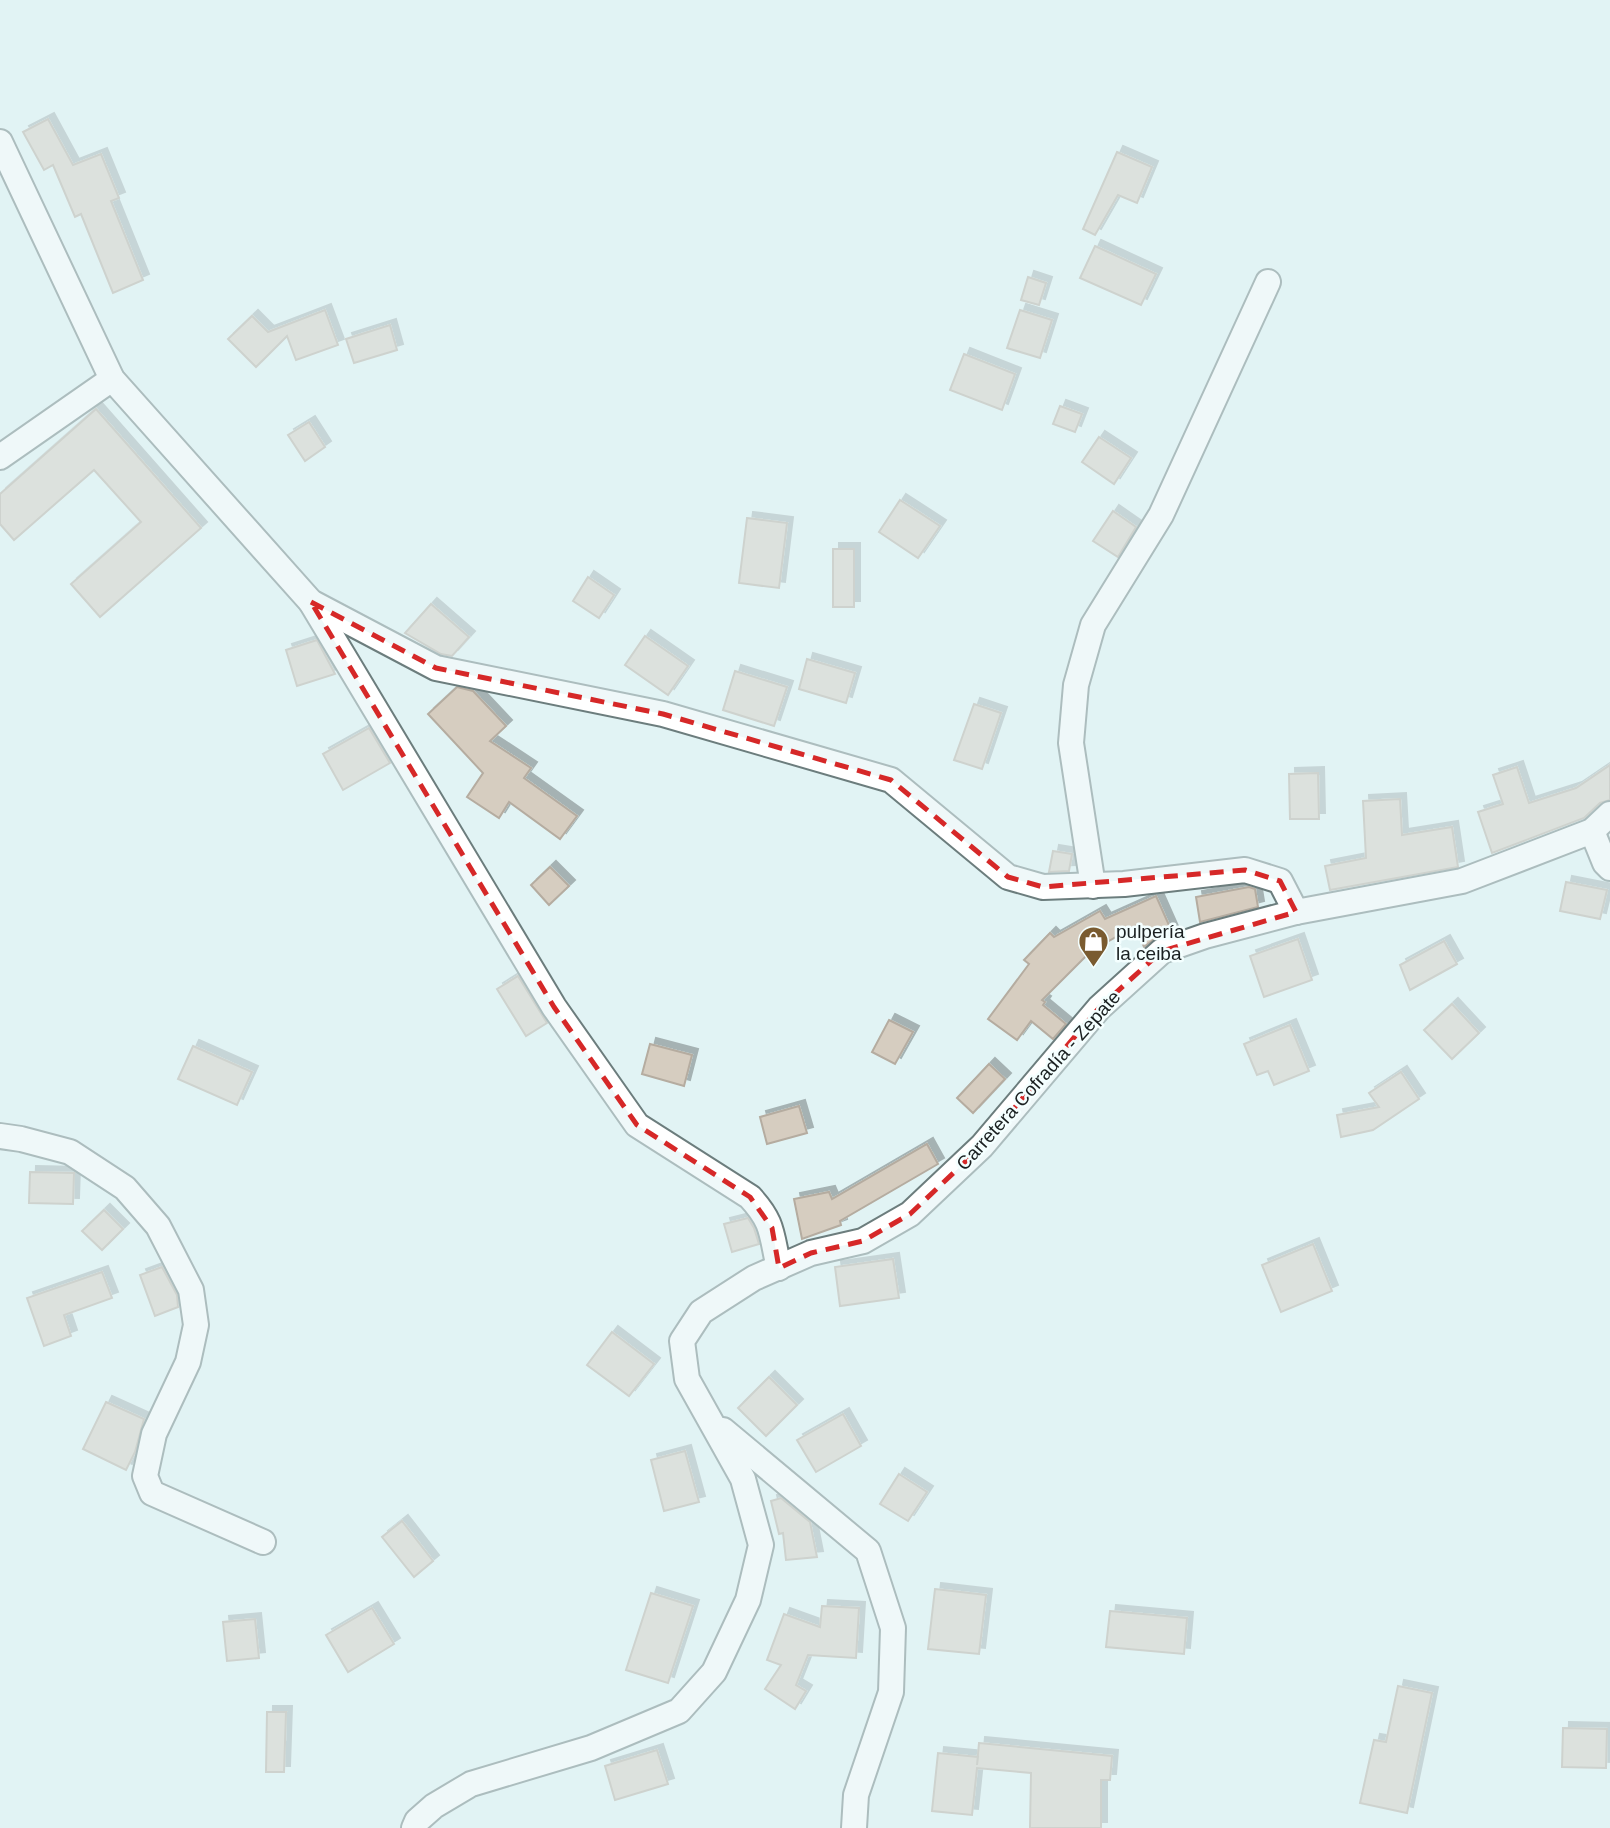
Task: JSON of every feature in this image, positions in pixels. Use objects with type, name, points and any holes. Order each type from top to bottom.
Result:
[{"type":"street","points":[[0,142],[112,379],[311,602],[533,971],[638,1125],[750,1197],[765,1213],[772,1228],[779,1268]]},
{"type":"street","points":[[1093,886],[1071,743],[1076,685],[1089,637],[1093,625],[1161,515],[1268,282]]},
{"type":"street","points":[[0,457],[112,379]]},
{"type":"street","points":[[311,602],[436,668],[663,714],[891,780],[1008,877],[1043,887],[1093,886],[1245,870],[1280,881],[1296,912]]},
{"type":"street","points":[[1601,823],[1605,863],[1610,868]]},
{"type":"street","name":"Carretera Cofradía - Zepate","points":[[414,1828],[417,1821],[434,1806],[471,1784],[591,1748],[679,1711],[714,1672],[748,1600],[761,1545],[743,1479],[687,1379],[682,1340],[701,1312],[754,1278],[811,1252],[863,1241],[910,1214],[982,1146],[1099,1008],[1162,951],[1205,936],[1296,912],[1462,881],[1601,823]]},
{"type":"street","points":[[0,1136],[70,1152],[125,1188],[159,1226],[191,1290],[196,1325],[188,1362],[154,1434],[145,1476],[152,1493],[263,1542]]},
{"type":"street","points":[[711,1420],[868,1551],[893,1628],[891,1692],[856,1795],[854,1828]]},
{"type":"highlighted area","points":[[311,602],[436,668],[663,714],[891,780],[1008,877],[1043,887],[1245,870],[1280,881],[1296,912],[1162,951],[1099,1008],[982,1146],[910,1214],[863,1241],[811,1253],[779,1268],[772,1228],[750,1197],[637,1125],[554,1007]]},
{"type":"building","points":[[48,119],[73,165],[101,154],[119,198],[111,201],[143,280],[113,293],[81,214],[75,217],[53,165],[44,170],[23,132]]},
{"type":"building","points":[[1117,152],[1152,167],[1137,203],[1118,195],[1095,235],[1083,229]]},
{"type":"building","points":[[1095,246],[1156,274],[1141,305],[1080,278]]},
{"type":"building","points":[[1028,277],[1046,283],[1039,305],[1021,300]]},
{"type":"building","points":[[325,310],[338,345],[296,360],[287,336],[256,367],[228,339],[252,316],[268,332]]},
{"type":"building","points":[[1020,310],[1052,320],[1040,358],[1007,348]]},
{"type":"building","points":[[390,325],[397,350],[354,363],[346,339]]},
{"type":"building","points":[[964,354],[1015,374],[1002,410],[950,390]]},
{"type":"building","points":[[1060,406],[1082,414],[1075,432],[1053,424]]},
{"type":"building","points":[[96,409],[201,528],[100,617],[71,584],[141,522],[94,470],[14,540],[0,524],[0,494]]},
{"type":"building","points":[[309,422],[325,447],[305,461],[288,435]]},
{"type":"building","points":[[1099,437],[1131,458],[1114,484],[1082,462]]},
{"type":"building","points":[[900,500],[940,526],[918,558],[879,532]]},
{"type":"building","points":[[1113,511],[1136,527],[1118,557],[1093,541]]},
{"type":"building","points":[[747,518],[787,523],[779,588],[739,583]]},
{"type":"building","points":[[833,549],[854,549],[854,607],[833,607]]},
{"type":"building","points":[[588,577],[614,595],[599,618],[573,601]]},
{"type":"building","points":[[431,604],[469,637],[452,656],[441,654],[405,633]]},
{"type":"building","points":[[645,636],[688,666],[668,695],[625,665]]},
{"type":"building","points":[[317,640],[335,674],[297,686],[286,650]]},
{"type":"building","points":[[807,659],[855,673],[846,703],[799,689]]},
{"type":"building","points":[[735,671],[787,687],[774,726],[723,710]]},
{"type":"building","points":[[457,687],[473,691],[506,726],[490,741],[531,768],[524,778],[577,816],[560,839],[509,802],[499,818],[467,797],[483,773],[428,714]]},
{"type":"building","points":[[974,704],[1001,713],[982,769],[954,760]]},
{"type":"building","points":[[369,728],[390,763],[343,790],[323,754]]},
{"type":"building","points":[[1610,765],[1610,800],[1600,803],[1584,818],[1492,853],[1478,812],[1503,804],[1493,775],[1517,767],[1529,803],[1576,788]]},
{"type":"building","points":[[1318,773],[1319,819],[1290,819],[1289,774]]},
{"type":"building","points":[[1400,799],[1402,835],[1452,827],[1458,867],[1330,890],[1325,866],[1366,858],[1363,801]]},
{"type":"building","points":[[1053,851],[1072,854],[1069,871],[1049,872]]},
{"type":"building","points":[[550,867],[569,886],[549,905],[531,885]]},
{"type":"building","points":[[1566,882],[1607,890],[1600,919],[1560,911]]},
{"type":"building","points":[[1249,887],[1255,889],[1258,907],[1200,922],[1196,897]]},
{"type":"building","points":[[1156,896],[1172,932],[1157,937],[1144,947],[1135,926],[1090,952],[1042,1000],[1045,1002],[1043,1005],[1066,1024],[1053,1039],[1031,1021],[1017,1040],[988,1019],[1029,964],[1024,960],[1050,933],[1054,937],[1100,911],[1105,919]]},
{"type":"building","points":[[1298,939],[1312,980],[1264,997],[1250,956]]},
{"type":"building","points":[[1444,941],[1457,964],[1410,990],[1400,965]]},
{"type":"building","points":[[518,976],[547,1023],[526,1036],[497,989]]},
{"type":"building","points":[[1452,1004],[1479,1033],[1452,1059],[1424,1030]]},
{"type":"building","points":[[889,1020],[913,1032],[895,1064],[872,1052]]},
{"type":"building","points":[[1290,1025],[1309,1071],[1274,1085],[1268,1071],[1257,1075],[1244,1044]]},
{"type":"building","points":[[650,1044],[692,1055],[684,1086],[642,1074]]},
{"type":"building","points":[[193,1046],[252,1072],[237,1105],[178,1079]]},
{"type":"building","points":[[989,1064],[1005,1079],[973,1113],[957,1098]]},
{"type":"building","points":[[1401,1072],[1419,1099],[1373,1130],[1341,1137],[1337,1115],[1379,1107],[1369,1093]]},
{"type":"building","points":[[799,1106],[807,1133],[767,1144],[760,1117]]},
{"type":"building","points":[[927,1144],[938,1164],[840,1221],[841,1225],[802,1239],[794,1199],[829,1192],[832,1199]]},
{"type":"building","points":[[30,1172],[74,1173],[73,1204],[29,1203]]},
{"type":"building","points":[[104,1210],[123,1229],[102,1250],[82,1231]]},
{"type":"building","points":[[748,1218],[759,1244],[732,1252],[724,1224]]},
{"type":"building","points":[[1313,1244],[1332,1291],[1281,1312],[1262,1265]]},
{"type":"building","points":[[893,1259],[899,1298],[840,1306],[835,1267]]},
{"type":"building","points":[[162,1267],[177,1295],[178,1307],[155,1316],[140,1275]]},
{"type":"building","points":[[102,1272],[112,1298],[64,1315],[71,1336],[44,1346],[27,1298]]},
{"type":"building","points":[[612,1332],[654,1364],[629,1396],[587,1365]]},
{"type":"building","points":[[769,1377],[797,1405],[766,1436],[738,1408]]},
{"type":"building","points":[[106,1402],[144,1419],[135,1452],[126,1470],[83,1449]]},
{"type":"building","points":[[843,1414],[861,1446],[816,1472],[797,1440]]},
{"type":"building","points":[[685,1451],[699,1502],[664,1511],[651,1460]]},
{"type":"building","points":[[899,1474],[927,1492],[908,1521],[880,1504]]},
{"type":"building","points":[[781,1498],[810,1522],[817,1557],[786,1560],[783,1533],[779,1534],[771,1501]]},
{"type":"building","points":[[402,1521],[433,1561],[414,1577],[382,1537]]},
{"type":"building","points":[[935,1589],[986,1595],[979,1654],[928,1649]]},
{"type":"building","points":[[651,1593],[693,1606],[668,1683],[626,1670]]},
{"type":"building","points":[[822,1606],[859,1608],[856,1658],[808,1655],[796,1685],[806,1691],[795,1709],[765,1689],[781,1665],[767,1660],[784,1614],[820,1627]]},
{"type":"building","points":[[372,1608],[394,1644],[348,1672],[326,1635]]},
{"type":"building","points":[[1110,1611],[1187,1618],[1184,1654],[1106,1647]]},
{"type":"building","points":[[255,1619],[259,1658],[227,1661],[223,1622]]},
{"type":"building","points":[[1398,1686],[1432,1693],[1407,1813],[1360,1803],[1374,1740],[1386,1742]]},
{"type":"building","points":[[267,1712],[286,1712],[284,1772],[266,1772]]},
{"type":"building","points":[[1563,1728],[1607,1729],[1606,1768],[1562,1767]]},
{"type":"building","points":[[979,1743],[1112,1756],[1110,1780],[1101,1780],[1101,1828],[1030,1828],[1031,1773],[977,1768],[972,1815],[932,1811],[938,1753],[978,1757]]},
{"type":"building","points":[[657,1750],[668,1784],[615,1800],[605,1766]]},
{"type":"place","name":"pulpería la ceiba","points":[[1093,969]]}]
